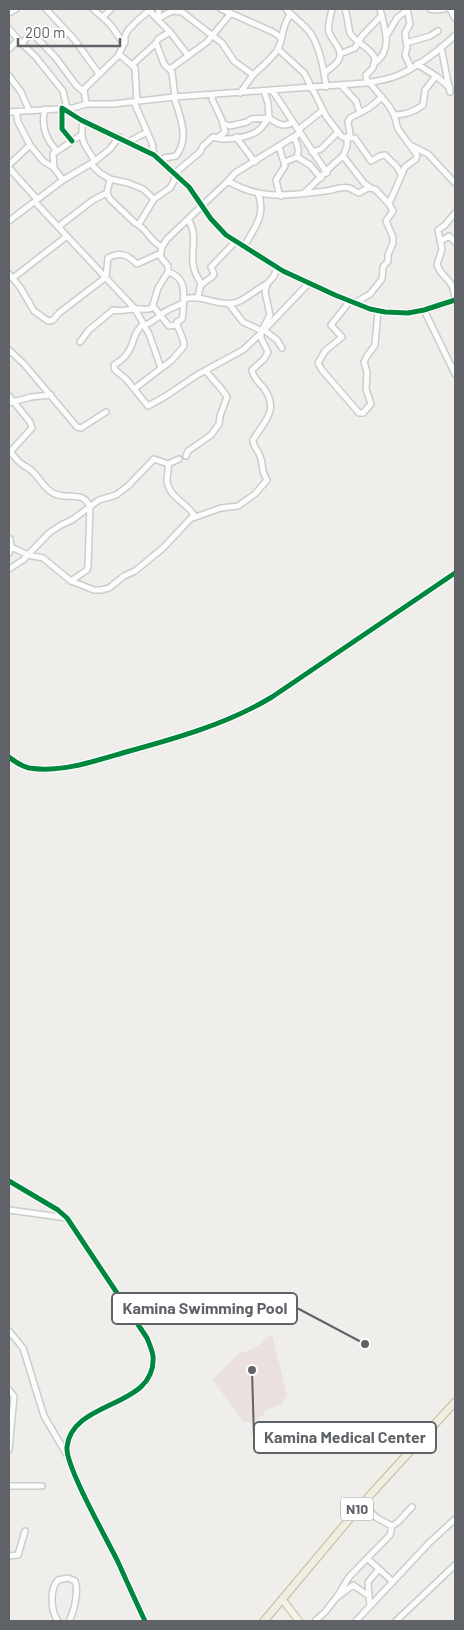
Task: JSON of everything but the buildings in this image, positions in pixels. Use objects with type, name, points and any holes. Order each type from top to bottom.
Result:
[{"type":"highway","name":"N10","points":[[264,1621],[362,1504],[455,1402]]},
{"type":"main road","points":[[282,1599],[299,1621]]},
{"type":"street","points":[[9,13],[16,9]]},
{"type":"street","points":[[46,9],[74,39],[99,74]]},
{"type":"street","points":[[93,9],[103,18],[124,44]]},
{"type":"street","points":[[103,18],[111,9]]},
{"type":"street","points":[[86,104],[84,89],[113,62],[124,44],[128,30],[150,9],[170,32],[187,57]]},
{"type":"street","points":[[157,19],[159,9]]},
{"type":"street","points":[[221,9],[273,32],[281,39]]},
{"type":"street","points":[[324,74],[339,60],[340,54],[340,50],[329,33],[328,27],[332,9]]},
{"type":"street","points":[[345,9],[349,30],[359,42],[370,49],[375,63]]},
{"type":"street","points":[[380,9],[387,35]]},
{"type":"street","points":[[430,9],[445,9]]},
{"type":"street","points":[[450,9],[455,18]]},
{"type":"street","points":[[157,19],[172,11],[182,10],[222,42],[234,61],[253,76]]},
{"type":"street","points":[[411,68],[406,55],[405,33],[410,24],[407,10],[397,18],[387,35],[383,52],[366,75],[368,82],[382,97],[394,115],[398,129],[418,155]]},
{"type":"street","points":[[240,93],[278,49],[284,35],[284,27],[288,22],[288,11]]},
{"type":"street","points":[[288,11],[310,32],[315,41],[326,87]]},
{"type":"street","points":[[170,69],[203,45],[231,13]]},
{"type":"street","points":[[340,54],[355,48],[362,36],[382,15]]},
{"type":"street","points":[[9,29],[35,56],[63,91],[62,129],[72,141]]},
{"type":"street","points":[[406,43],[430,36],[438,31]]},
{"type":"street","points":[[132,65],[158,39],[170,32]]},
{"type":"street","points":[[9,49],[30,34],[33,34],[84,92]]},
{"type":"street","points":[[9,112],[64,108],[86,104],[326,87],[368,82],[398,76],[455,38]]},
{"type":"street","points":[[156,43],[164,64],[170,69],[175,97],[184,128],[182,149],[176,156],[161,160]]},
{"type":"street","points":[[417,64],[436,76],[450,90],[442,47]]},
{"type":"street","points":[[278,49],[304,73],[337,133],[342,137],[355,138],[369,160],[372,161],[383,155],[397,167],[401,174]]},
{"type":"street","points":[[119,54],[135,68],[136,101],[154,147],[154,155]]},
{"type":"street","points":[[9,76],[21,92],[29,110]]},
{"type":"street","points":[[394,115],[402,115],[423,106],[426,90],[436,76]]},
{"type":"street","points":[[341,85],[356,101],[360,114]]},
{"type":"street","points":[[272,90],[326,173]]},
{"type":"street","points":[[217,138],[224,140],[253,134],[260,129],[269,118],[268,103],[264,91]]},
{"type":"street","points":[[139,224],[154,199],[170,188],[174,181],[175,173],[200,152],[210,140],[217,138],[225,132],[224,124],[212,99],[213,95]]},
{"type":"street","points":[[304,194],[342,156],[350,134],[348,122],[350,118],[370,108],[382,97]]},
{"type":"street","points":[[45,108],[42,122],[46,136],[56,152]]},
{"type":"street","points":[[64,108],[83,121],[119,137],[161,160],[189,187],[215,224],[235,242],[276,267],[309,283],[378,311],[404,313],[424,310],[455,300],[452,284],[439,270],[437,265],[442,249],[438,230],[455,213]]},
{"type":"street","points":[[80,342],[89,330],[113,310],[124,312],[135,308],[146,310],[153,306],[158,288],[168,272],[168,266],[161,258],[162,247],[167,238],[228,181],[234,173],[294,137],[323,110]]},
{"type":"street","points":[[16,112],[18,122],[30,145],[44,161],[54,168],[63,180]]},
{"type":"street","points":[[224,124],[230,126],[241,124],[250,119],[269,118],[282,126],[293,122]]},
{"type":"street","points":[[83,121],[81,135],[84,146],[100,173],[110,179],[143,189],[154,199]]},
{"type":"street","points":[[128,142],[147,132]]},
{"type":"street","points":[[312,152],[321,149],[337,133]]},
{"type":"street","points":[[54,168],[53,154],[81,135]]},
{"type":"street","points":[[9,221],[63,180],[93,162],[110,149],[119,137]]},
{"type":"street","points":[[236,137],[255,162]]},
{"type":"street","points":[[285,162],[297,157],[299,151],[294,137]]},
{"type":"street","points":[[410,144],[425,151],[455,183]]},
{"type":"street","points":[[30,145],[9,166],[36,198],[35,202],[135,308],[145,325],[161,368]]},
{"type":"street","points":[[279,147],[285,162],[285,166],[276,180],[281,196]]},
{"type":"street","points":[[389,204],[407,164],[425,151]]},
{"type":"street","points":[[342,156],[364,183],[372,189]]},
{"type":"street","points":[[297,157],[310,165],[321,178]]},
{"type":"street","points":[[110,179],[107,193],[110,200],[135,223],[139,224],[155,244],[162,247]]},
{"type":"street","points":[[228,181],[247,191],[281,196],[348,187],[359,193],[368,188],[378,191],[393,211],[386,220],[393,237],[393,243],[388,261],[383,268],[382,279],[370,294],[358,302],[352,302],[331,325],[342,337],[325,351],[318,363],[359,413],[363,413],[371,404],[366,388],[367,374],[364,362],[366,356],[375,345],[378,311]]},
{"type":"street","points":[[58,227],[93,200],[107,193]]},
{"type":"street","points":[[244,247],[258,224],[261,204],[258,193]]},
{"type":"street","points":[[188,219],[194,232],[192,258],[194,272],[201,285]]},
{"type":"street","points":[[67,236],[11,276],[34,311],[48,321],[53,320],[59,313],[106,277],[108,258],[118,254],[128,255],[137,264],[161,253]]},
{"type":"street","points":[[441,240],[449,236],[455,242]]},
{"type":"street","points":[[198,297],[201,285],[214,274],[211,268],[235,242]]},
{"type":"street","points":[[190,519],[222,508],[238,506],[255,494],[267,480],[263,473],[260,455],[253,444],[253,440],[270,416],[271,402],[252,370],[264,359],[268,352],[261,340],[262,331],[270,314],[264,292],[267,284],[274,276],[276,267]]},
{"type":"street","points":[[153,306],[170,326],[176,325],[182,319],[183,283],[176,275],[168,272]]},
{"type":"street","points":[[267,284],[238,302],[229,304],[198,297],[183,301],[161,314],[156,320],[145,325],[136,333],[126,356],[114,365],[115,370],[126,379],[148,406],[243,350],[309,283]]},
{"type":"street","points":[[229,304],[243,322],[277,340],[282,348]]},
{"type":"street","points":[[424,310],[455,374]]},
{"type":"street","points":[[134,389],[172,360],[184,346],[182,333],[176,325]]},
{"type":"street","points":[[9,350],[51,395],[74,425],[79,428],[106,412]]},
{"type":"street","points":[[186,456],[188,450],[211,435],[219,424],[220,416],[226,404],[227,397],[220,385],[206,371]]},
{"type":"street","points":[[11,403],[41,395],[51,395]]},
{"type":"street","points":[[9,396],[11,403],[30,422],[32,428],[9,451],[21,464],[29,468],[52,493],[82,498],[90,507],[88,568],[71,581]]},
{"type":"street","points":[[9,569],[28,555],[49,533],[104,498],[116,495],[128,486],[154,459],[168,464],[178,459]]},
{"type":"street","points":[[10,539],[9,549],[44,558],[71,581],[94,590],[109,588],[124,576],[136,570],[163,548],[194,514],[178,500],[167,481],[168,464]]},
{"type":"street","points":[[9,757],[20,765],[29,768],[71,767],[225,722],[272,697],[455,573]]},
{"type":"street","points":[[9,1182],[58,1210],[67,1218],[147,1338],[153,1356],[146,1383],[80,1421],[67,1446],[67,1456]]},
{"type":"street","points":[[9,1210],[67,1218]]},
{"type":"street","points":[[9,1331],[21,1345],[44,1416],[67,1456],[145,1621]]},
{"type":"street","points":[[9,1390],[14,1396],[9,1450]]},
{"type":"street","points":[[9,1486],[42,1486]]},
{"type":"street","points":[[362,1504],[377,1518],[392,1526]]},
{"type":"street","points":[[315,1621],[336,1598],[349,1577],[390,1535],[392,1526],[412,1507]]},
{"type":"street","points":[[356,1621],[428,1543],[455,1519]]},
{"type":"street","points":[[9,1556],[18,1555],[25,1531]]},
{"type":"street","points":[[368,1559],[393,1582]]},
{"type":"street","points":[[396,1621],[455,1565]]},
{"type":"street","points":[[370,1606],[368,1582],[379,1569]]},
{"type":"street","points":[[58,1621],[52,1611],[54,1586],[58,1580],[68,1578],[75,1581],[77,1585],[69,1621]]},
{"type":"street","points":[[336,1598],[352,1585],[369,1596]]},
{"type":"shaded area","points":[[272,1334],[287,1395],[282,1404],[264,1411],[264,1414],[255,1421],[244,1423],[213,1380],[240,1352],[246,1352],[258,1346]]},
{"type":"cycle path","points":[[72,141],[62,129],[62,108],[81,120],[154,155],[189,187],[211,219],[226,235],[283,271],[335,295],[370,309],[408,313],[455,300]]},
{"type":"cycle path","points":[[9,757],[18,764],[29,768],[66,768],[164,741],[219,723],[272,697],[455,573]]},
{"type":"cycle path","points":[[9,1181],[58,1210],[67,1218],[147,1338],[151,1349],[153,1356],[151,1373],[142,1386],[83,1420],[72,1431],[67,1447],[68,1457],[88,1504],[118,1562],[145,1621]]},
{"type":"place","name":"Kamina Swimming Pool","points":[[365,1344]]},
{"type":"place","name":"Kamina Medical Center","points":[[252,1370]]}]
